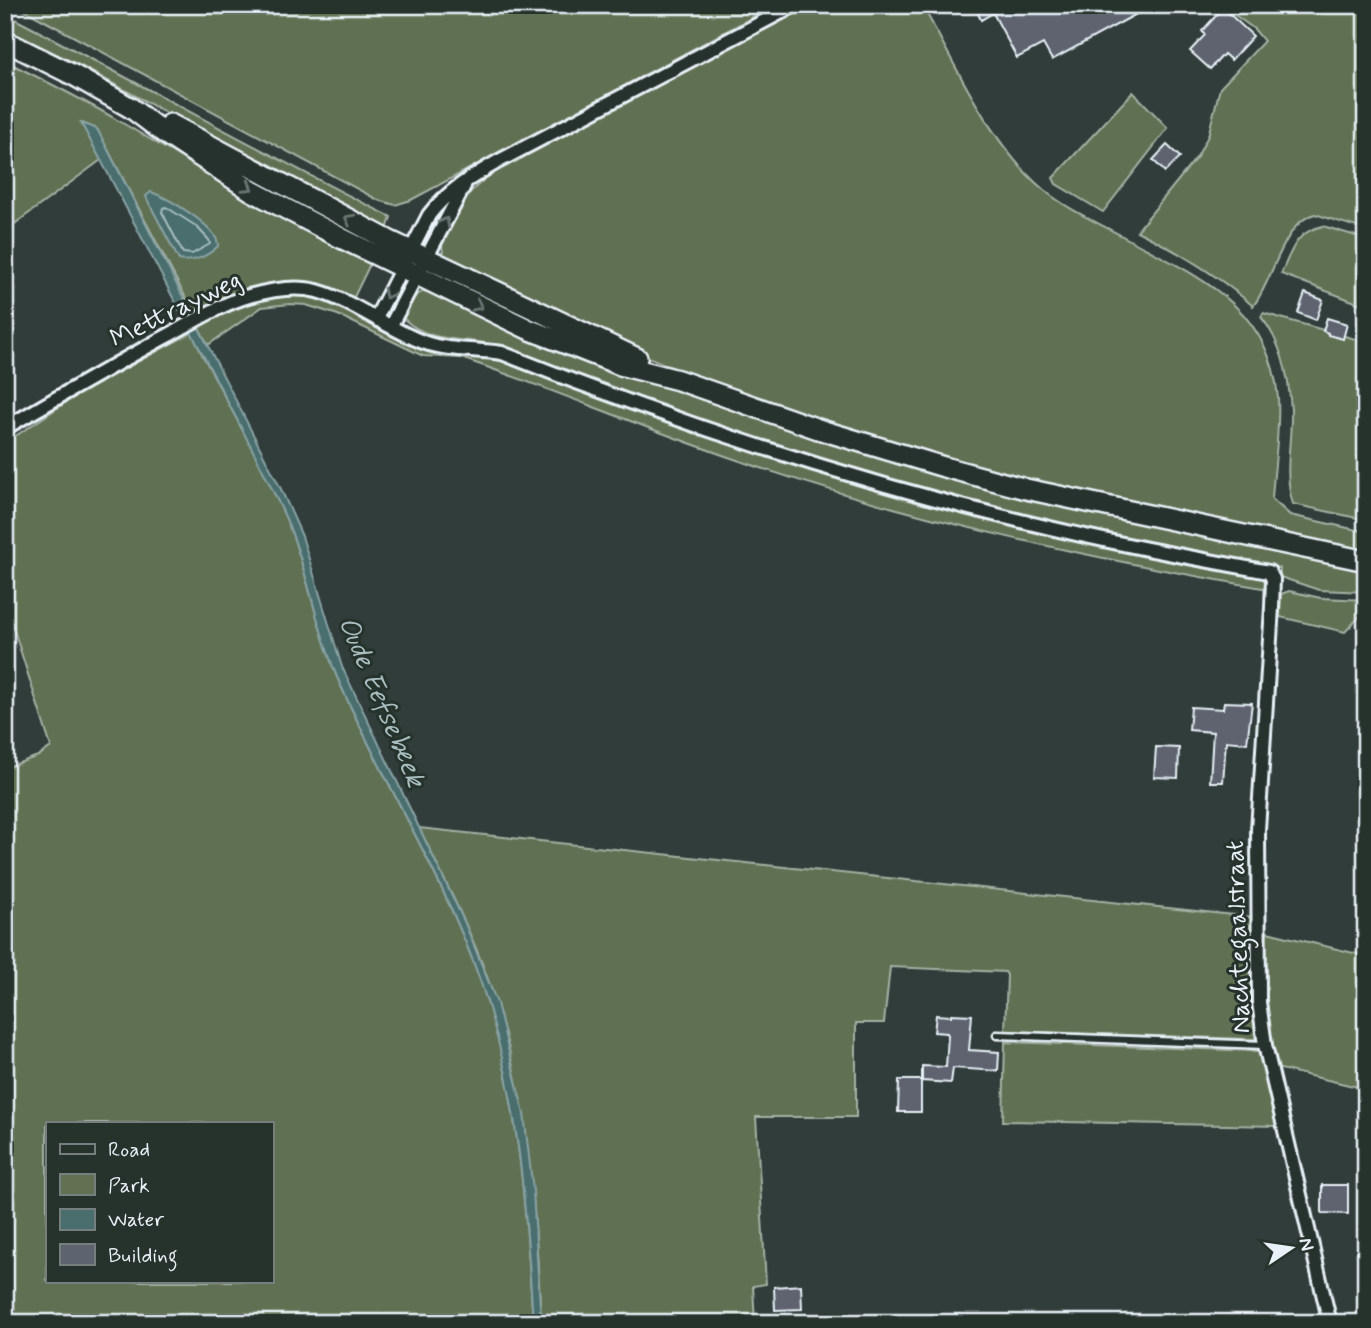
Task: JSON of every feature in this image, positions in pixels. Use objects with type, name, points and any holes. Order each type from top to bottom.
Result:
[{"type":"main road","points":[[5,41],[131,108],[252,191],[408,273],[528,329],[621,365],[678,380],[821,430],[991,480],[1366,561]]},
{"type":"main road","points":[[131,108],[171,124],[418,255],[651,364],[678,380]]},
{"type":"street","points":[[376,318],[467,180],[499,160],[795,5]]},
{"type":"street","points":[[391,326],[408,273]]},
{"type":"street","name":"Mettrayweg","points":[[5,428],[185,326],[246,297],[292,288],[316,291],[353,305],[423,342],[447,348],[474,348],[502,353],[772,452],[892,487],[1096,539],[1269,572],[1273,585]]},
{"type":"street","name":"Nachtegaalstraat","points":[[1273,585],[1258,830],[1259,1002],[1265,1045],[1331,1323]]},
{"type":"lane","points":[[997,1035],[1265,1045]]},
{"type":"green space","points":[[15,5],[775,5],[411,200],[395,205],[378,200]]},
{"type":"green space","points":[[808,5],[922,5],[976,104],[1007,151],[1025,172],[1063,204],[1179,266],[1226,298],[1245,317],[1261,339],[1272,366],[1278,398],[1278,436],[1272,499],[1290,515],[1366,532],[1366,553],[1070,491],[858,434],[707,382],[594,333],[447,261],[443,237],[447,225],[462,201],[491,174]]},
{"type":"green space","points":[[1221,5],[1366,5],[1366,230],[1315,214],[1304,219],[1286,240],[1253,306],[1198,265],[1137,231],[1197,157],[1208,136],[1220,88],[1264,41],[1254,29]]},
{"type":"green space","points":[[5,14],[391,217],[386,233],[79,65],[5,29]]},
{"type":"green space","points":[[5,61],[91,105],[243,195],[372,260],[354,297],[318,286],[283,283],[238,293],[193,316],[97,129],[82,123],[101,160],[5,231]]},
{"type":"green space","points":[[1133,92],[1168,128],[1103,212],[1056,184],[1053,178]]},
{"type":"green space","points":[[1323,226],[1366,239],[1366,306],[1281,274],[1300,237]]},
{"type":"green space","points":[[426,291],[781,426],[1366,569],[1366,592],[1319,590],[1280,577],[1280,568],[1002,511],[844,468],[668,409],[495,345],[424,332],[403,318],[411,301]]},
{"type":"green space","points":[[292,295],[326,301],[389,330],[497,357],[690,429],[894,495],[1110,548],[1260,576],[1267,582],[1268,589],[1006,537],[813,485],[713,452],[461,358],[423,356],[338,315],[306,305],[262,307],[208,345],[198,326],[255,301]]},
{"type":"green space","points":[[1263,313],[1366,342],[1366,520],[1293,504],[1289,481],[1291,410],[1288,385],[1279,349],[1261,317]]},
{"type":"green space","points":[[193,332],[284,512],[338,679],[449,905],[481,982],[504,1066],[519,1151],[533,1323],[5,1323],[5,768],[38,756],[51,747],[12,624],[5,625],[5,443],[83,391]]},
{"type":"green space","points":[[1289,591],[1321,598],[1366,600],[1366,610],[1345,632],[1280,617],[1281,594]]},
{"type":"green space","points":[[419,828],[1252,917],[1251,976],[1258,1034],[1254,1039],[1248,1039],[1005,1031],[1005,972],[890,967],[884,1023],[856,1023],[856,1117],[756,1117],[766,1284],[753,1286],[755,1323],[541,1323],[529,1162],[507,1042],[480,958]]},
{"type":"green space","points":[[1263,931],[1366,956],[1366,1089],[1276,1068],[1268,1019]]},
{"type":"green space","points":[[1005,1042],[1258,1051],[1262,1054],[1278,1126],[1003,1121]]},
{"type":"water","points":[[81,123],[97,129],[280,487],[302,536],[342,667],[464,921],[497,1003],[524,1114],[533,1191],[541,1323],[533,1323],[519,1151],[504,1067],[494,1025],[466,943],[431,866],[337,677],[322,636],[298,551],[282,510]]},
{"type":"water","points":[[151,192],[169,200],[202,222],[216,238],[218,246],[200,258],[179,260],[147,199],[146,196]]},
{"type":"building","points":[[974,5],[1153,5],[1052,60],[1043,44],[1017,58],[993,13],[981,20]]},
{"type":"building","points":[[1223,8],[1253,36],[1231,60],[1224,54],[1210,69],[1190,51],[1205,35],[1202,31]]},
{"type":"building","points":[[1167,145],[1180,157],[1165,172],[1153,160]]},
{"type":"building","points":[[1305,293],[1323,300],[1316,320],[1298,313]]},
{"type":"building","points":[[1327,318],[1347,324],[1343,339],[1323,331]]},
{"type":"building","points":[[1224,702],[1252,703],[1247,743],[1226,741],[1223,782],[1210,782],[1213,732],[1189,730],[1191,707],[1223,709]]},
{"type":"building","points":[[1156,747],[1179,748],[1178,778],[1154,777]]},
{"type":"building","points":[[936,1015],[972,1015],[969,1050],[999,1052],[998,1071],[953,1068],[951,1083],[922,1081],[922,1066],[946,1067],[948,1035],[934,1032]]},
{"type":"building","points":[[899,1080],[921,1080],[921,1112],[898,1112]]},
{"type":"building","points":[[1322,1185],[1348,1185],[1348,1214],[1322,1213]]},
{"type":"building","points":[[801,1285],[802,1309],[775,1310],[774,1287]]},
{"type":"water label","name":"Oude Eefsebeek","points":[[381,702]]}]
